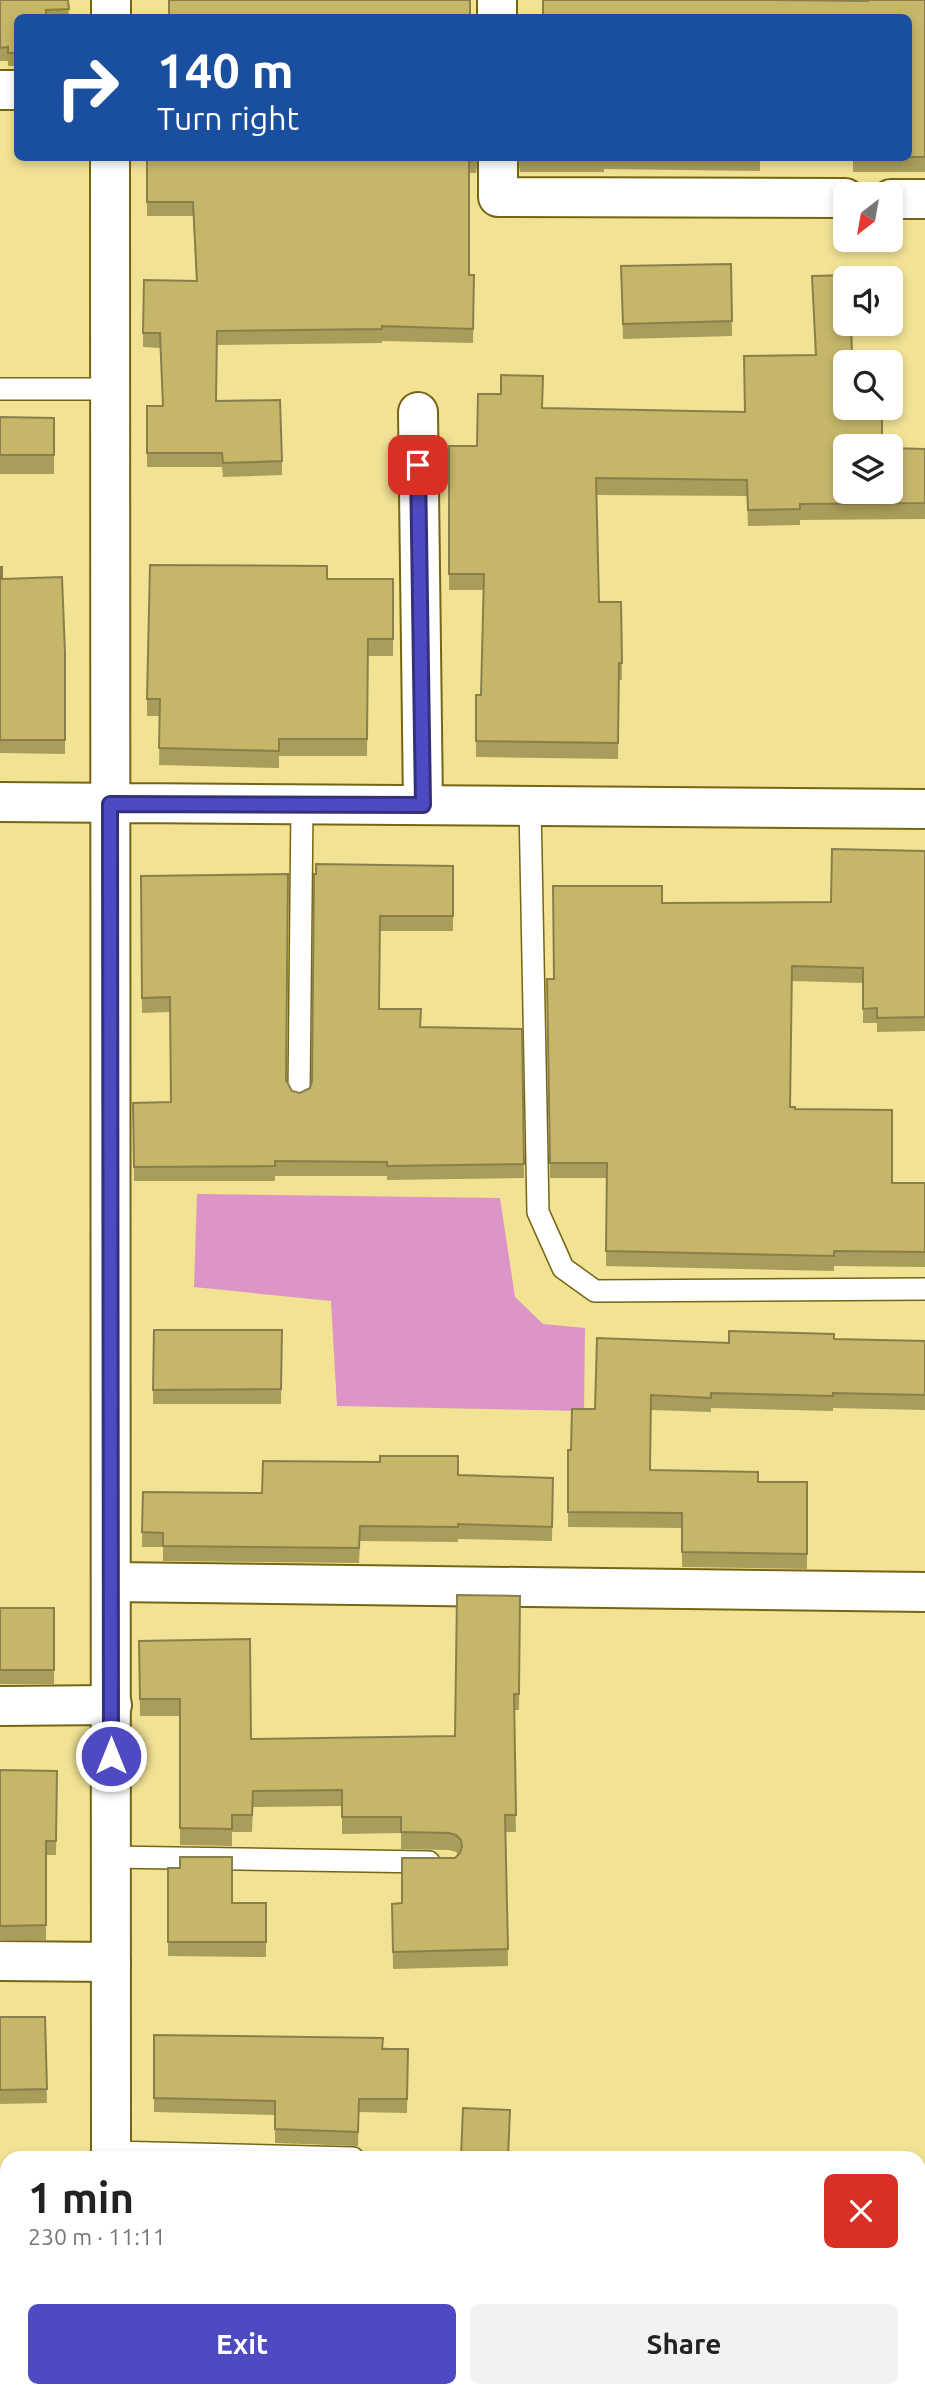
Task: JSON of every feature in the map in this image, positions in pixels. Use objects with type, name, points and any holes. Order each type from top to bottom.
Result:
[{"type":"street","points":[[110,161],[111,2151]]},
{"type":"street","points":[[498,161],[498,197],[833,198]]},
{"type":"street","points":[[903,199],[925,199]]},
{"type":"street","points":[[418,412],[423,805]]},
{"type":"street","points":[[0,802],[925,809]]},
{"type":"street","points":[[112,1582],[925,1592]]},
{"type":"street","points":[[0,1706],[112,1705]]},
{"type":"street","points":[[0,1961],[111,1962]]},
{"type":"lane","points":[[0,389],[110,389]]},
{"type":"lane","points":[[299,1095],[302,805]]},
{"type":"lane","points":[[530,806],[538,1212],[563,1268],[595,1291],[925,1289]]},
{"type":"lane","points":[[111,1857],[449,1863]]},
{"type":"shaded area","points":[[197,1194],[500,1198],[515,1297],[543,1324],[585,1328],[584,1411],[337,1406],[331,1301],[194,1287]]},
{"type":"building","points":[[0,0],[68,0],[69,9],[46,10],[46,14],[14,14],[14,53],[8,53],[8,47],[0,48]]},
{"type":"building","points":[[169,0],[470,0],[470,14],[169,14]]},
{"type":"building","points":[[543,0],[925,0],[925,157],[912,157],[912,14],[543,14]]},
{"type":"building","points":[[147,161],[469,161],[469,275],[474,275],[473,329],[382,326],[382,329],[217,331],[216,401],[280,400],[282,461],[223,463],[222,453],[147,453],[147,406],[163,406],[160,333],[143,333],[144,280],[197,281],[193,202],[147,202]]},
{"type":"building","points":[[731,264],[732,321],[623,324],[621,266]]},
{"type":"building","points":[[833,275],[833,336],[851,336],[852,350],[833,350],[833,420],[882,420],[882,434],[833,434],[833,504],[800,504],[800,509],[748,510],[747,480],[596,478],[599,602],[621,602],[622,663],[619,663],[618,743],[476,741],[476,695],[481,695],[484,574],[449,574],[449,446],[477,446],[478,394],[501,394],[501,375],[543,376],[542,408],[745,412],[744,356],[816,355],[812,276]]},
{"type":"building","points":[[0,417],[54,418],[54,455],[0,455]]},
{"type":"building","points":[[903,448],[925,449],[925,503],[903,503]]},
{"type":"building","points":[[150,565],[327,566],[327,579],[393,579],[393,639],[368,639],[367,739],[279,739],[279,751],[159,748],[160,699],[147,699]]},
{"type":"building","points":[[0,567],[2,579],[62,577],[65,740],[0,740]]},
{"type":"building","points":[[832,849],[925,851],[925,1017],[877,1018],[877,1008],[863,1009],[863,968],[792,966],[790,1107],[892,1110],[892,1183],[925,1183],[925,1252],[834,1251],[834,1256],[606,1251],[607,1163],[550,1163],[547,979],[554,979],[553,886],[662,886],[662,903],[831,902]]},
{"type":"building","points":[[316,864],[453,866],[453,916],[380,916],[379,1009],[421,1009],[420,1027],[522,1029],[524,1164],[387,1166],[387,1162],[275,1161],[275,1166],[134,1167],[133,1103],[171,1102],[170,997],[142,998],[141,876],[288,874],[286,1080],[292,1091],[300,1093],[310,1088],[312,1081]]},
{"type":"building","points":[[154,1330],[282,1330],[281,1389],[153,1390]]},
{"type":"building","points":[[729,1331],[834,1334],[834,1339],[925,1341],[925,1395],[711,1393],[711,1398],[651,1395],[650,1470],[758,1472],[758,1482],[807,1482],[807,1554],[682,1552],[682,1513],[568,1512],[568,1450],[571,1450],[572,1409],[595,1409],[597,1338],[729,1343]]},
{"type":"building","points":[[380,1456],[458,1456],[458,1475],[553,1478],[552,1527],[458,1524],[458,1527],[360,1526],[359,1548],[163,1546],[163,1533],[142,1532],[143,1492],[262,1493],[263,1461],[380,1462]]},
{"type":"building","points":[[457,1595],[520,1596],[519,1694],[514,1694],[516,1815],[505,1815],[508,1949],[393,1952],[392,1904],[402,1903],[402,1858],[455,1858],[462,1847],[461,1840],[449,1833],[401,1832],[401,1817],[342,1817],[342,1790],[253,1791],[252,1815],[232,1815],[232,1829],[180,1828],[180,1699],[140,1699],[139,1641],[250,1639],[251,1739],[455,1736]]},
{"type":"building","points":[[0,1608],[54,1608],[54,1670],[0,1670]]},
{"type":"building","points":[[0,1770],[57,1771],[56,1841],[46,1841],[46,1925],[0,1926]]},
{"type":"building","points":[[180,1857],[232,1857],[232,1903],[266,1903],[266,1942],[168,1942],[168,1868],[180,1868]]},
{"type":"building","points":[[0,2017],[45,2017],[47,2089],[0,2090]]},
{"type":"building","points":[[154,2035],[383,2038],[382,2049],[408,2049],[407,2099],[359,2099],[358,2132],[275,2129],[275,2101],[154,2098]]},
{"type":"building","points":[[463,2108],[510,2110],[508,2151],[461,2151]]},
{"type":"route","points":[[111,1756],[110,804],[423,805],[418,465]]}]
